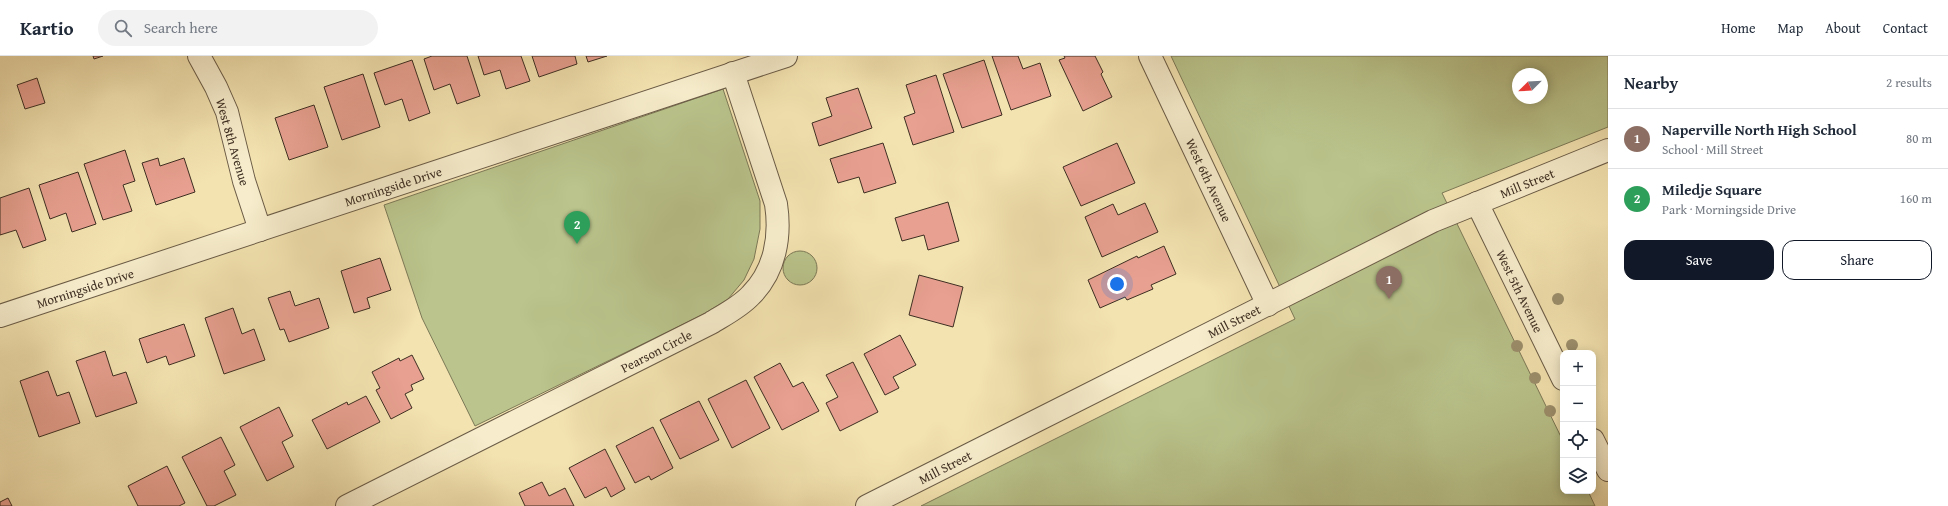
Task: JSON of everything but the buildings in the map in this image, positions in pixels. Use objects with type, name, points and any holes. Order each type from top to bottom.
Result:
[{"type":"street","name":"West 8th Avenue","points":[[199,56],[216,87],[227,112],[244,181],[260,230]]},
{"type":"street","name":"Morningside Drive","points":[[0,316],[786,56]]},
{"type":"street","name":"West 6th Avenue","points":[[1150,56],[1268,305]]},
{"type":"street","name":"Pearson Circle","points":[[347,506],[711,323],[751,296],[766,278],[770,268],[777,244],[778,216],[776,204],[733,73]]},
{"type":"street","name":"Mill Street","points":[[867,506],[1433,221],[1608,150]]},
{"type":"street","name":"West 5th Avenue","points":[[1477,203],[1560,373]]},
{"type":"street","points":[[1596,446],[1608,470]]},
{"type":"green space","points":[[1171,56],[1608,56],[1608,127],[1442,193],[1560,435],[1560,494],[1589,494],[1595,506],[921,506],[1295,319]]},
{"type":"green space","points":[[723,89],[760,201],[760,229],[754,259],[744,280],[728,299],[702,315],[475,426],[422,318],[384,205]]},
{"type":"green space","points":[[797,251],[803,251],[812,256],[816,262],[816,274],[812,280],[803,285],[797,285],[788,280],[783,271],[783,265],[788,256]]},
{"type":"place","name":"Miledje Square","points":[[577,244]]},
{"type":"place","name":"Naperville North High School","points":[[1389,299]]}]
